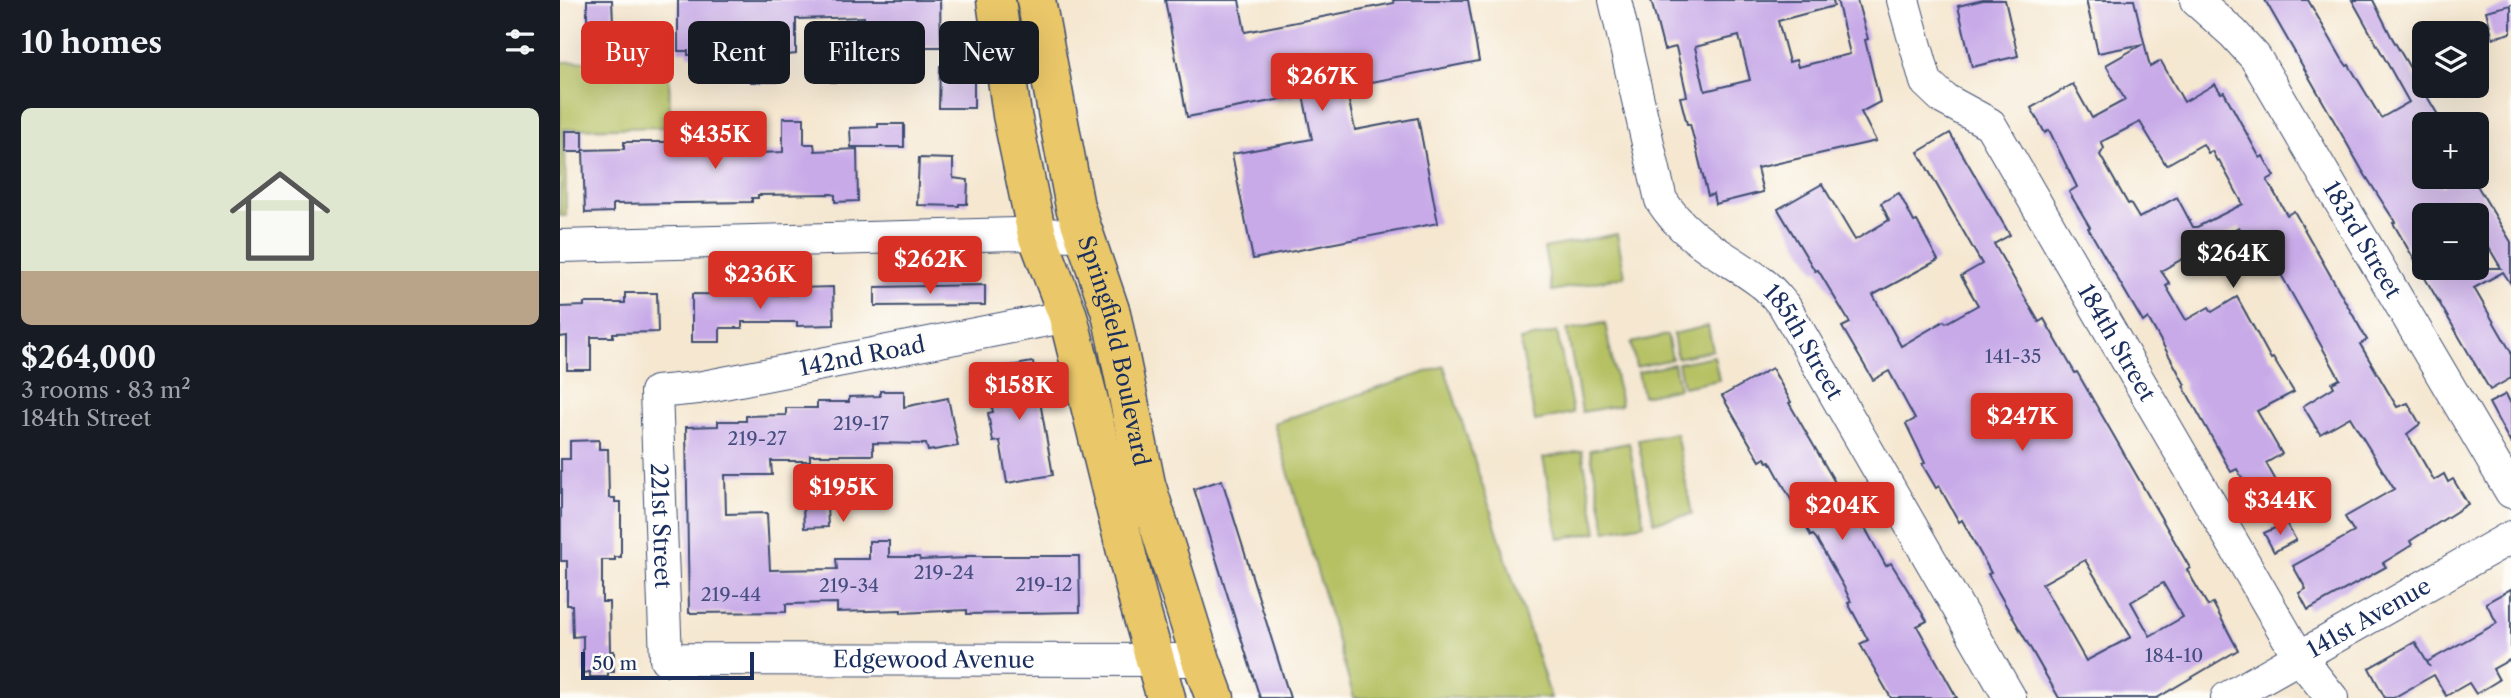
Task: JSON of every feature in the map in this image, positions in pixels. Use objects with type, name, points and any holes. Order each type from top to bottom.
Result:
[{"type":"main road","name":"Springfield Boulevard","points":[[996,0],[1012,115],[1037,235],[1068,316],[1154,660],[1166,698]]},
{"type":"main road","name":"Springfield Boulevard","points":[[1036,0],[1075,207],[1111,313],[1146,484],[1215,698]]},
{"type":"street","name":"185th Street","points":[[1615,0],[1661,200],[1673,220],[1687,233],[1765,285],[1785,307],[2010,698]]},
{"type":"street","name":"184th Street","points":[[1903,0],[1926,82],[1944,99],[1990,124],[2299,657],[2332,698]]},
{"type":"street","name":"183rd Street","points":[[2196,0],[2255,57],[2511,492]]},
{"type":"street","points":[[560,246],[1083,235]]},
{"type":"street","name":"142nd Road","points":[[656,392],[698,388],[1068,316]]},
{"type":"street","name":"221st Street","points":[[656,392],[666,659]]},
{"type":"street","name":"141st Avenue","points":[[2227,698],[2511,537]]},
{"type":"street","name":"Edgewood Avenue","points":[[666,659],[1201,660]]},
{"type":"green space","points":[[560,62],[581,62],[581,84],[669,84],[670,127],[565,129],[566,216],[560,216]]},
{"type":"green space","points":[[1617,234],[1625,276],[1552,291],[1544,248]]},
{"type":"green space","points":[[1605,323],[1621,405],[1582,412],[1567,330]]},
{"type":"green space","points":[[1708,326],[1713,350],[1677,358],[1673,334]]},
{"type":"green space","points":[[1557,332],[1573,413],[1535,421],[1520,340]]},
{"type":"green space","points":[[1667,335],[1672,359],[1636,367],[1631,343]]},
{"type":"green space","points":[[1714,356],[1719,380],[1683,387],[1678,363]]},
{"type":"green space","points":[[1674,364],[1679,388],[1643,396],[1638,372]]},
{"type":"green space","points":[[1444,366],[1551,698],[1354,698],[1274,423]]},
{"type":"green space","points":[[1676,433],[1692,514],[1654,522],[1638,440]]},
{"type":"green space","points":[[1629,443],[1644,524],[1606,531],[1590,450]]},
{"type":"green space","points":[[1582,451],[1597,532],[1559,539],[1543,458]]},
{"type":"building","points":[[587,0],[612,0],[613,21],[587,21]]},
{"type":"building","points":[[678,0],[940,0],[939,47],[925,47],[925,21],[864,21],[864,17],[796,19],[796,54],[790,55],[790,21],[688,21],[688,51],[678,51]]},
{"type":"building","points":[[1165,0],[1239,0],[1245,32],[1394,3],[1393,0],[1468,0],[1479,61],[1346,87],[1355,130],[1418,118],[1438,223],[1253,259],[1232,154],[1312,139],[1303,95],[1187,117]]},
{"type":"building","points":[[1651,0],[1833,0],[1834,6],[1778,21],[1789,62],[1796,60],[1798,67],[1850,54],[1837,0],[1857,0],[1868,39],[1865,40],[1880,102],[1861,112],[1876,141],[1757,168],[1763,192],[1715,204],[1713,194],[1708,196],[1690,124],[1687,124],[1680,97],[1687,96],[1676,47],[1664,50]],"holes":[[[1739,36],[1750,80],[1705,91],[1695,47]]]},
{"type":"building","points":[[1983,0],[2005,0],[2018,56],[1972,67],[1958,6]]},
{"type":"building","points":[[2086,0],[2134,0],[2150,67],[2161,61],[2184,102],[2215,84],[2221,93],[2224,92],[2260,158],[2263,156],[2274,176],[2267,180],[2287,215],[2294,211],[2367,340],[2360,344],[2397,407],[2408,403],[2420,424],[2407,434],[2434,480],[2444,474],[2448,482],[2453,479],[2468,504],[2410,541],[2412,545],[2383,563],[2386,567],[2308,610],[2299,593],[2306,589],[2293,566],[2354,532],[2345,517],[2394,489],[2350,417],[2320,434],[2303,406],[2334,387],[2332,383],[2340,379],[2270,255],[2257,262],[2239,227],[2161,271],[2170,284],[2166,286],[2186,320],[2209,307],[2212,312],[2237,297],[2271,359],[2273,358],[2294,392],[2257,411],[2282,454],[2266,463],[2288,502],[2264,516],[2237,469],[2231,472],[2148,318],[2143,322],[2088,228],[2090,227],[2069,192],[2077,187],[2049,130],[2045,133],[2031,108],[2073,84],[2092,118],[2125,100],[2106,65],[2143,44],[2098,53]],"holes":[[[2140,122],[2166,165],[2203,144],[2208,153],[2212,151],[2217,161],[2219,160],[2243,204],[2197,227],[2193,227],[2177,197],[2139,218],[2100,155],[2104,148],[2101,142]]]},
{"type":"building","points":[[2265,0],[2308,0],[2342,59],[2349,65],[2381,118],[2409,102],[2352,0],[2373,0],[2412,71],[2412,98],[2428,98],[2436,112],[2412,112],[2412,189],[2479,189],[2488,203],[2412,203],[2412,256],[2393,223],[2395,222],[2362,170]]},
{"type":"building","points":[[2511,5],[2511,33],[2493,38],[2486,11]]},
{"type":"building","points":[[940,84],[974,84],[974,108],[939,108]]},
{"type":"building","points":[[783,118],[804,118],[804,144],[814,144],[815,151],[857,149],[858,201],[835,202],[835,195],[832,194],[758,195],[758,198],[752,198],[752,202],[613,204],[613,212],[585,213],[583,150],[624,149],[624,142],[678,142],[677,125],[716,125],[716,155],[783,152]]},
{"type":"building","points":[[878,124],[904,124],[904,147],[851,147],[850,128],[878,127]]},
{"type":"building","points":[[565,131],[583,131],[583,152],[565,152]]},
{"type":"building","points":[[1950,133],[2010,235],[1994,244],[2039,322],[2044,319],[2075,373],[2077,372],[2190,568],[2187,570],[2208,606],[2213,603],[2238,650],[2157,698],[2059,698],[1988,574],[1991,573],[1962,520],[1959,522],[1939,486],[1936,488],[1922,464],[1925,463],[1906,424],[1915,419],[1889,371],[1873,380],[1842,327],[1850,323],[1778,209],[1822,184],[1855,240],[1889,220],[1881,203],[1899,193],[1938,260],[1873,295],[1901,346],[1978,305],[1961,276],[1982,264],[1918,152]],"holes":[[[2085,560],[2131,637],[2086,661],[2042,584]],[[2163,583],[2183,617],[2150,636],[2131,602]]]},
{"type":"building","points":[[919,158],[953,159],[953,178],[968,180],[967,204],[917,205]]},
{"type":"building","points":[[2489,205],[2511,242],[2511,284],[2503,272],[2489,280],[2489,268],[2501,268],[2489,248]]},
{"type":"building","points":[[2426,280],[2488,280],[2474,288],[2511,352],[2511,378],[2490,390]]},
{"type":"building","points":[[985,285],[985,305],[875,306],[875,287]]},
{"type":"building","points":[[833,287],[834,325],[797,326],[797,322],[742,322],[742,328],[720,328],[720,342],[692,342],[692,294],[787,295],[787,290],[797,288]]},
{"type":"building","points":[[625,293],[657,293],[658,332],[613,333],[613,337],[591,337],[591,370],[567,370],[567,336],[560,337],[560,307],[584,306],[584,303],[625,303]]},
{"type":"building","points":[[1033,362],[1053,475],[1007,483],[1000,441],[993,442],[988,413],[993,412],[985,370]]},
{"type":"building","points":[[1772,368],[1791,402],[1789,403],[1862,529],[1865,528],[1886,566],[1891,563],[1927,621],[1917,626],[1957,698],[1891,698],[1860,644],[1868,640],[1848,603],[1851,602],[1845,589],[1816,538],[1811,536],[1770,461],[1765,458],[1760,461],[1722,396]]},
{"type":"building","points":[[880,391],[904,391],[904,407],[948,398],[958,446],[928,451],[926,444],[873,443],[873,455],[810,455],[810,461],[771,461],[772,475],[725,475],[726,514],[767,513],[770,570],[837,569],[836,559],[869,559],[869,541],[889,541],[889,557],[919,557],[920,560],[966,556],[1079,556],[1080,612],[837,612],[837,603],[786,604],[786,612],[689,613],[686,427],[718,426],[718,421],[746,421],[746,416],[786,415],[786,408],[817,408],[817,402],[849,402],[849,397],[880,396]]},
{"type":"building","points":[[2506,394],[2511,404],[2511,444],[2489,403]]},
{"type":"building","points":[[599,440],[599,449],[608,449],[609,498],[621,502],[621,557],[602,560],[602,602],[609,602],[610,651],[614,651],[614,672],[608,672],[608,677],[590,677],[590,672],[583,673],[583,636],[573,637],[572,605],[567,605],[567,561],[561,561],[561,459],[570,459],[570,441]]},
{"type":"building","points":[[1222,480],[1290,698],[1260,698],[1194,489]]},
{"type":"building","points":[[827,505],[828,527],[804,528],[803,506]]},
{"type":"building","points":[[2286,523],[2296,540],[2274,552],[2264,533]]},
{"type":"building","points":[[2511,589],[2511,659],[2493,669],[2499,680],[2476,694],[2469,683],[2446,696],[2434,675],[2393,698],[2385,698],[2369,668],[2415,642],[2427,662],[2497,623],[2486,603]]}]
